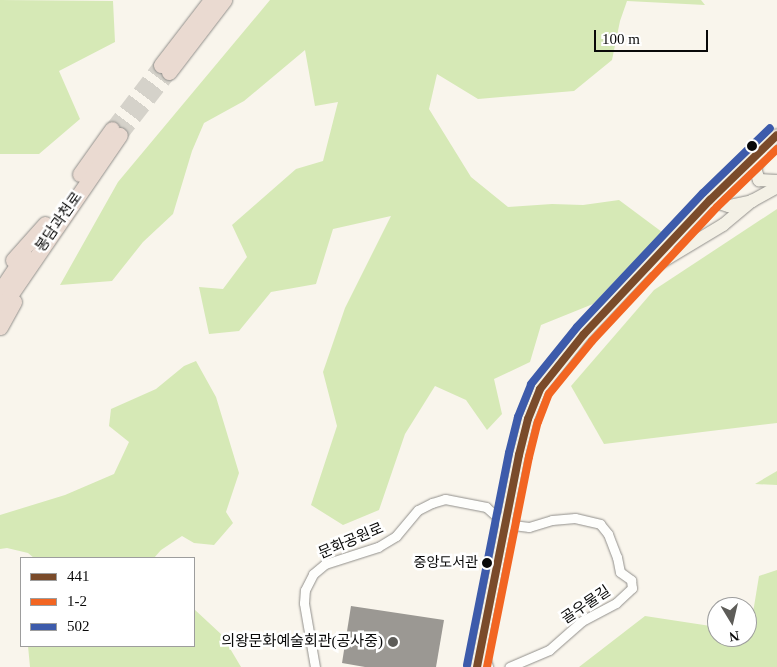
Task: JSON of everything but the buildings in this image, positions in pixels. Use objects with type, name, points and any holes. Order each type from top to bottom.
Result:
[{"type":"highway","points":[[211,0],[165,68],[224,0]]},
{"type":"highway","name":"봉담과천로","points":[[0,291],[50,226],[116,132]]},
{"type":"highway","points":[[0,276],[50,226]]},
{"type":"highway","points":[[0,327],[50,226]]},
{"type":"highway","name":"봉담과천로","points":[[0,310],[50,226]]},
{"type":"street","points":[[477,667],[521,446],[528,419],[540,390],[584,334],[710,200],[777,135]]},
{"type":"street","points":[[768,145],[756,168],[759,180],[777,181]]},
{"type":"street","points":[[638,276],[723,225],[752,201],[777,187]]},
{"type":"street","points":[[710,200],[728,206],[752,201]]},
{"type":"street","name":"문화공원로","points":[[315,667],[304,603],[305,590],[313,574],[325,564],[378,547],[396,536],[418,510],[445,499],[486,507],[505,524]]},
{"type":"street","name":"골우물길","points":[[505,524],[529,527],[552,520],[575,518],[600,524],[608,534],[617,556],[620,572],[631,580],[632,588],[616,603],[582,621],[549,650],[509,667]]},
{"type":"street","points":[[482,648],[488,667]]},
{"type":"green space","points":[[0,0],[113,1],[115,42],[59,71],[80,119],[39,154],[0,154]]},
{"type":"green space","points":[[270,0],[701,0],[705,5],[627,1],[620,21],[612,60],[574,91],[478,99],[437,74],[429,109],[471,177],[508,207],[552,204],[583,205],[619,200],[662,232],[593,304],[541,325],[530,362],[494,379],[502,414],[487,430],[466,400],[435,386],[405,434],[379,510],[343,525],[311,505],[337,426],[323,372],[345,308],[391,216],[333,229],[316,284],[271,292],[239,331],[209,334],[199,287],[223,289],[247,257],[232,225],[296,169],[323,161],[338,102],[315,106],[305,50],[244,101],[204,123],[192,151],[173,214],[143,242],[112,281],[60,285],[118,182]]},
{"type":"green space","points":[[777,209],[777,423],[604,444],[571,386],[654,290]]},
{"type":"green space","points":[[196,361],[216,397],[239,473],[226,512],[233,523],[214,545],[194,543],[182,536],[161,550],[155,557],[33,557],[28,553],[7,548],[0,549],[0,515],[65,495],[114,474],[129,442],[109,426],[111,409],[156,389],[184,366]]},
{"type":"green space","points":[[777,471],[777,485],[755,484]]},
{"type":"green space","points":[[777,570],[777,667],[579,667],[645,616],[707,625],[707,647],[757,647],[756,597],[759,576]]},
{"type":"green space","points":[[195,610],[222,635],[241,667],[30,667],[28,647],[195,647]]},
{"type":"tunnel","points":[[112,129],[161,65]]},
{"type":"tunnel","points":[[120,135],[169,72]]},
{"type":"transit line","name":"502","points":[[467,665],[509,453],[518,417],[531,384],[577,327],[703,193],[770,128]]},
{"type":"transit line","name":"441","points":[[477,667],[519,455],[528,419],[540,389],[584,334],[710,200],[777,135]]},
{"type":"transit line","name":"1-2","points":[[487,667],[529,457],[538,422],[549,394],[592,341],[717,207],[777,149]]},
{"type":"place","name":"중앙도서관","points":[[487,563]]},
{"type":"place","name":"의왕문화예술회관(공사중)","points":[[393,642]]}]
